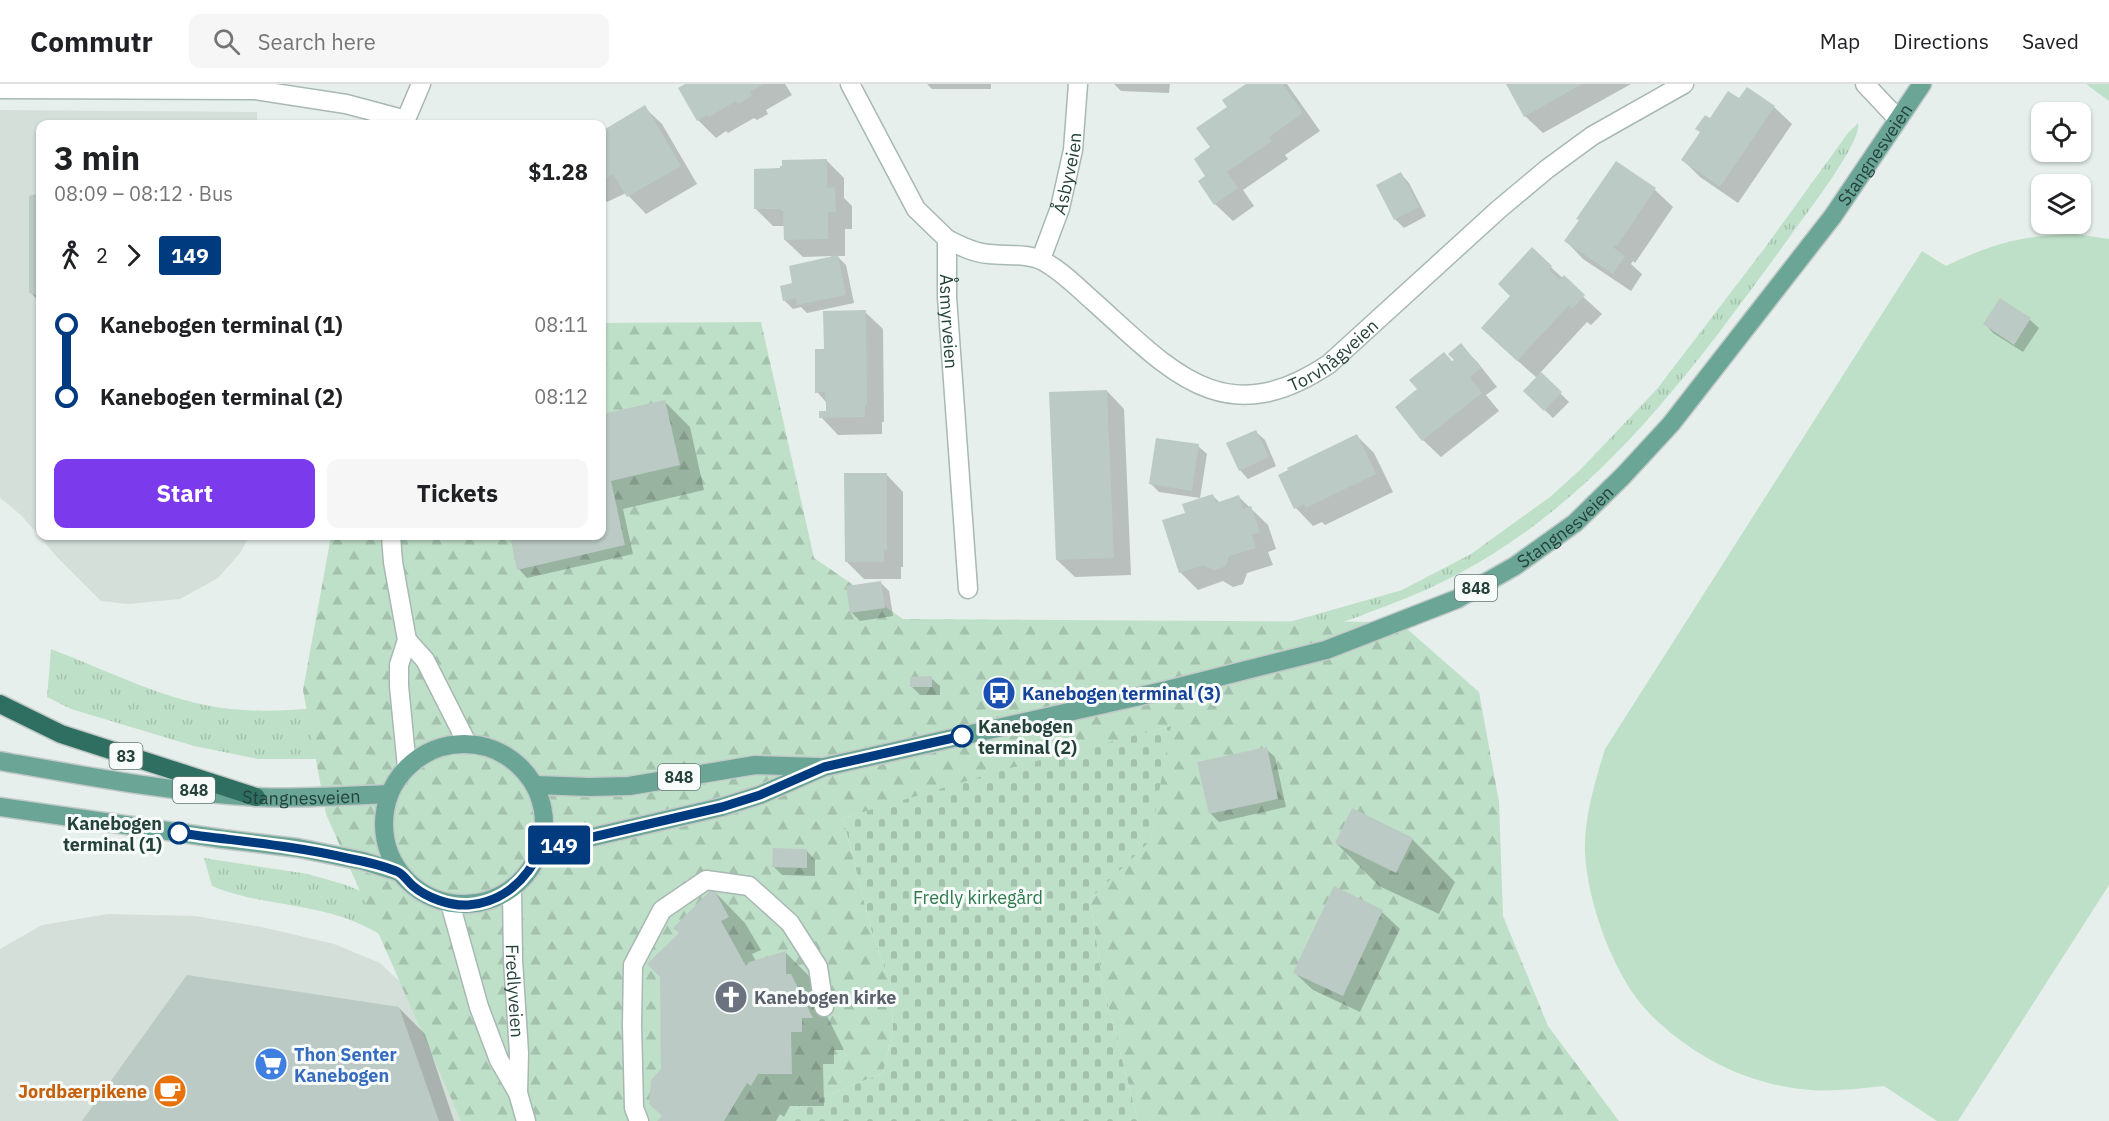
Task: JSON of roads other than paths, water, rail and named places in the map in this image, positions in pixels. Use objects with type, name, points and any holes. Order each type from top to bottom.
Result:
[{"type":"highway","name":"83","points":[[0,704],[61,734],[256,797]]},
{"type":"main road","name":"Stangnesveien","points":[[541,849],[722,807],[760,795],[824,767],[1167,690],[1326,650],[1457,599],[1515,566],[1575,523],[1671,424],[1833,216],[1922,84]]},
{"type":"main road","name":"Stangnesveien","points":[[467,743],[484,746],[513,760],[525,771],[535,785],[541,801],[544,833],[541,849],[529,871],[512,889],[482,903],[466,905],[430,897],[413,886],[399,872],[389,854],[384,834],[384,814],[389,794],[407,767],[435,749],[467,743]]},
{"type":"main road","name":"Stangnesveien","points":[[0,761],[151,786],[256,797],[298,798],[389,794]]},
{"type":"main road","name":"Stangnesveien","points":[[535,785],[589,788],[629,786],[755,765],[824,767]]},
{"type":"main road","name":"Stangnesveien","points":[[0,807],[298,848],[363,861],[399,872]]},
{"type":"street","points":[[406,120],[421,84]]},
{"type":"street","points":[[850,84],[916,209],[946,239]]},
{"type":"street","name":"Åsbyveien","points":[[1041,259],[1060,208],[1073,150],[1077,84]]},
{"type":"street","name":"Torvhågveien","points":[[946,239],[962,248],[987,254],[1041,259],[1064,274],[1165,365],[1192,382],[1216,392],[1240,396],[1266,393],[1288,387],[1329,364],[1498,210],[1547,169],[1592,136],[1684,84]]},
{"type":"street","points":[[1865,84],[1898,119]]},
{"type":"street","points":[[0,89],[255,90],[346,104],[398,120]]},
{"type":"street","name":"Åsmyrveien","points":[[946,239],[947,297],[968,589]]},
{"type":"street","points":[[391,540],[407,640],[399,665],[407,767]]},
{"type":"street","points":[[407,640],[425,660],[467,743]]},
{"type":"street","points":[[639,1121],[634,1108],[633,965],[662,910],[706,880],[749,886],[790,923],[818,968],[824,1007]]},
{"type":"street","name":"Fredlyveien","points":[[512,889],[513,960],[519,1053],[518,1093]]},
{"type":"street","name":"Fredlyveien","points":[[450,903],[479,1007],[499,1060],[518,1093],[526,1121]]},
{"type":"place","name":"Kanebogen terminal (3)","points":[[999,693]]},
{"type":"place","name":"Kanebogen terminal (2)","points":[[962,736]]},
{"type":"place","name":"Kanebogen terminal (1)","points":[[179,833]]},
{"type":"place","name":"Kanebogen kirke","points":[[731,997]]},
{"type":"place","name":"Thon Senter Kanebogen","points":[[271,1064]]},
{"type":"place","name":"Jordbærpikene","points":[[170,1091]]},
{"type":"park label","name":"Fredly kirkegård","points":[[978,897]]}]
